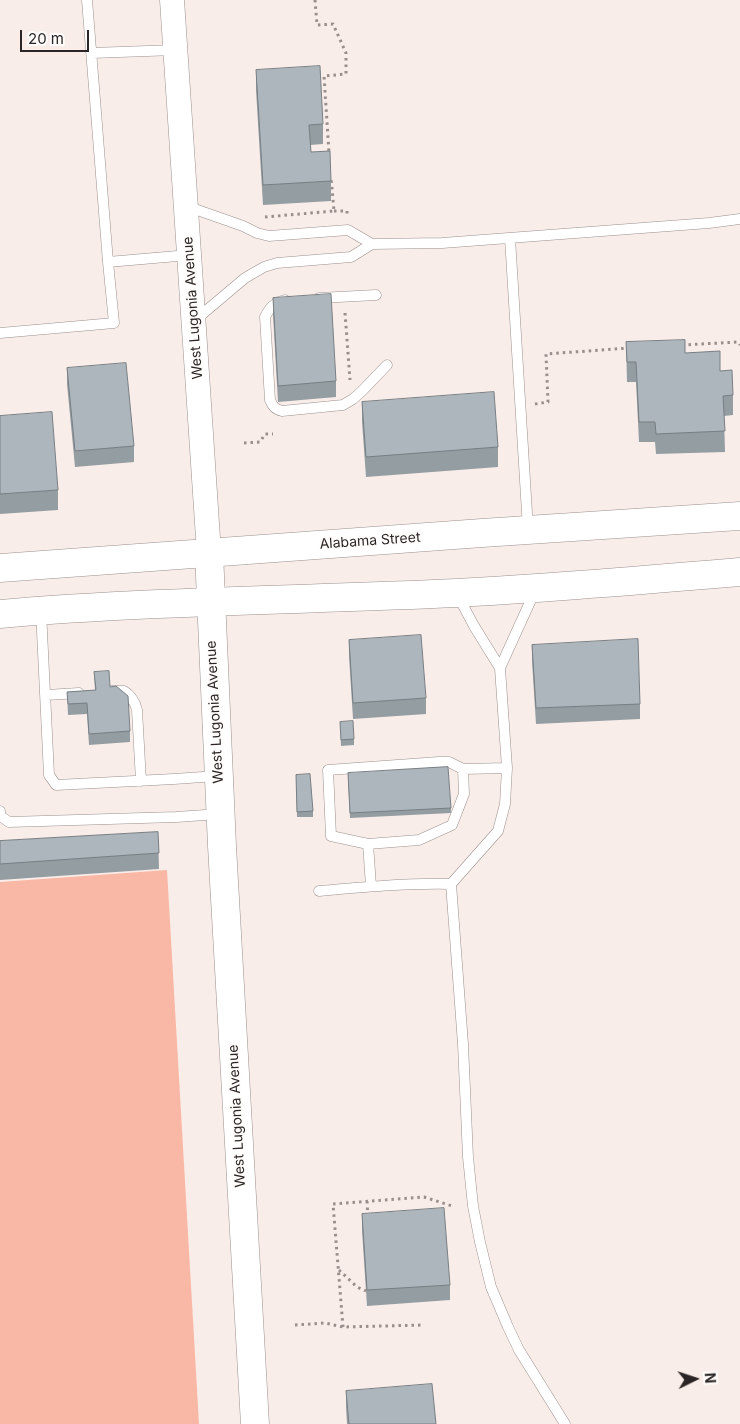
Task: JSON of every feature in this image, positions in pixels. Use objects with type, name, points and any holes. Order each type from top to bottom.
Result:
[{"type":"main road","name":"Alabama Street","points":[[0,568],[740,516]]},
{"type":"main road","name":"West Lugonia Avenue","points":[[209,553],[220,814],[255,1424]]},
{"type":"main road","points":[[0,614],[210,601],[456,593],[740,572]]},
{"type":"street","name":"West Lugonia Avenue","points":[[172,0],[209,553]]},
{"type":"lane","points":[[0,333],[114,323],[87,0]]},
{"type":"lane","points":[[92,53],[175,50]]},
{"type":"lane","points":[[186,206],[268,236],[348,230],[372,244]]},
{"type":"lane","points":[[194,322],[245,278],[264,268],[277,263],[350,257],[372,244],[442,243],[709,224],[740,220]]},
{"type":"lane","points":[[510,238],[528,530]]},
{"type":"lane","points":[[108,262],[189,255]]},
{"type":"lane","points":[[376,295],[301,299],[275,303],[265,317],[270,400],[272,406],[282,411],[343,405],[362,391],[387,365]]},
{"type":"lane","points":[[500,668],[537,588]]},
{"type":"lane","points":[[456,593],[500,668],[507,768],[505,804],[498,830],[451,884],[468,1157],[474,1206],[480,1242],[491,1287],[519,1350],[565,1424]]},
{"type":"lane","points":[[41,610],[49,775],[56,785],[218,776]]},
{"type":"lane","points":[[110,692],[124,691],[131,696],[135,703],[141,781]]},
{"type":"lane","points":[[46,695],[85,693]]},
{"type":"lane","points":[[464,769],[464,794],[452,825],[419,840],[368,844],[331,836],[328,770],[439,762],[449,762],[464,769],[507,768]]},
{"type":"lane","points":[[0,811],[0,816],[10,822],[220,814]]},
{"type":"lane","points":[[368,844],[371,886]]},
{"type":"lane","points":[[319,891],[371,886],[451,884]]},
{"type":"path","points":[[316,0],[317,25],[334,24],[346,53],[346,74],[324,76],[330,153]]},
{"type":"path","points":[[262,216],[334,211],[331,173]]},
{"type":"path","points":[[244,443],[260,442],[264,434],[272,434]]},
{"type":"path","points":[[343,1327],[333,1204],[424,1197],[452,1206]]},
{"type":"path","points":[[367,1201],[368,1220]]},
{"type":"path","points":[[338,1269],[356,1287],[366,1291]]},
{"type":"path","points":[[295,1325],[325,1323],[343,1327],[423,1326]]},
{"type":"shaded area","points":[[167,870],[199,1424],[0,1424],[0,882]]},
{"type":"building","points":[[320,66],[323,124],[309,125],[311,152],[330,151],[331,181],[263,185],[256,70]]},
{"type":"building","points":[[331,294],[336,381],[278,386],[273,298]]},
{"type":"building","points":[[685,340],[685,353],[720,351],[720,371],[732,370],[733,395],[723,396],[725,431],[656,434],[655,422],[639,422],[636,362],[627,362],[626,342]]},
{"type":"building","points":[[126,363],[134,446],[75,451],[67,368]]},
{"type":"building","points":[[494,392],[498,447],[366,457],[362,402]]},
{"type":"building","points":[[52,412],[58,490],[0,494],[0,416]]},
{"type":"building","points":[[421,635],[426,698],[353,703],[349,640]]},
{"type":"building","points":[[638,639],[640,704],[536,708],[532,645]]},
{"type":"building","points":[[109,671],[110,687],[116,686],[128,696],[130,731],[89,734],[87,703],[68,704],[67,692],[96,690],[94,672]]},
{"type":"building","points":[[353,721],[354,739],[341,740],[340,722]]},
{"type":"building","points":[[448,767],[451,808],[350,813],[348,773]]},
{"type":"building","points":[[310,774],[313,811],[297,812],[296,775]]},
{"type":"building","points":[[158,832],[159,853],[0,864],[0,841]]},
{"type":"building","points":[[444,1208],[450,1285],[367,1290],[362,1214]]},
{"type":"building","points":[[432,1384],[436,1424],[349,1424],[346,1391]]}]
